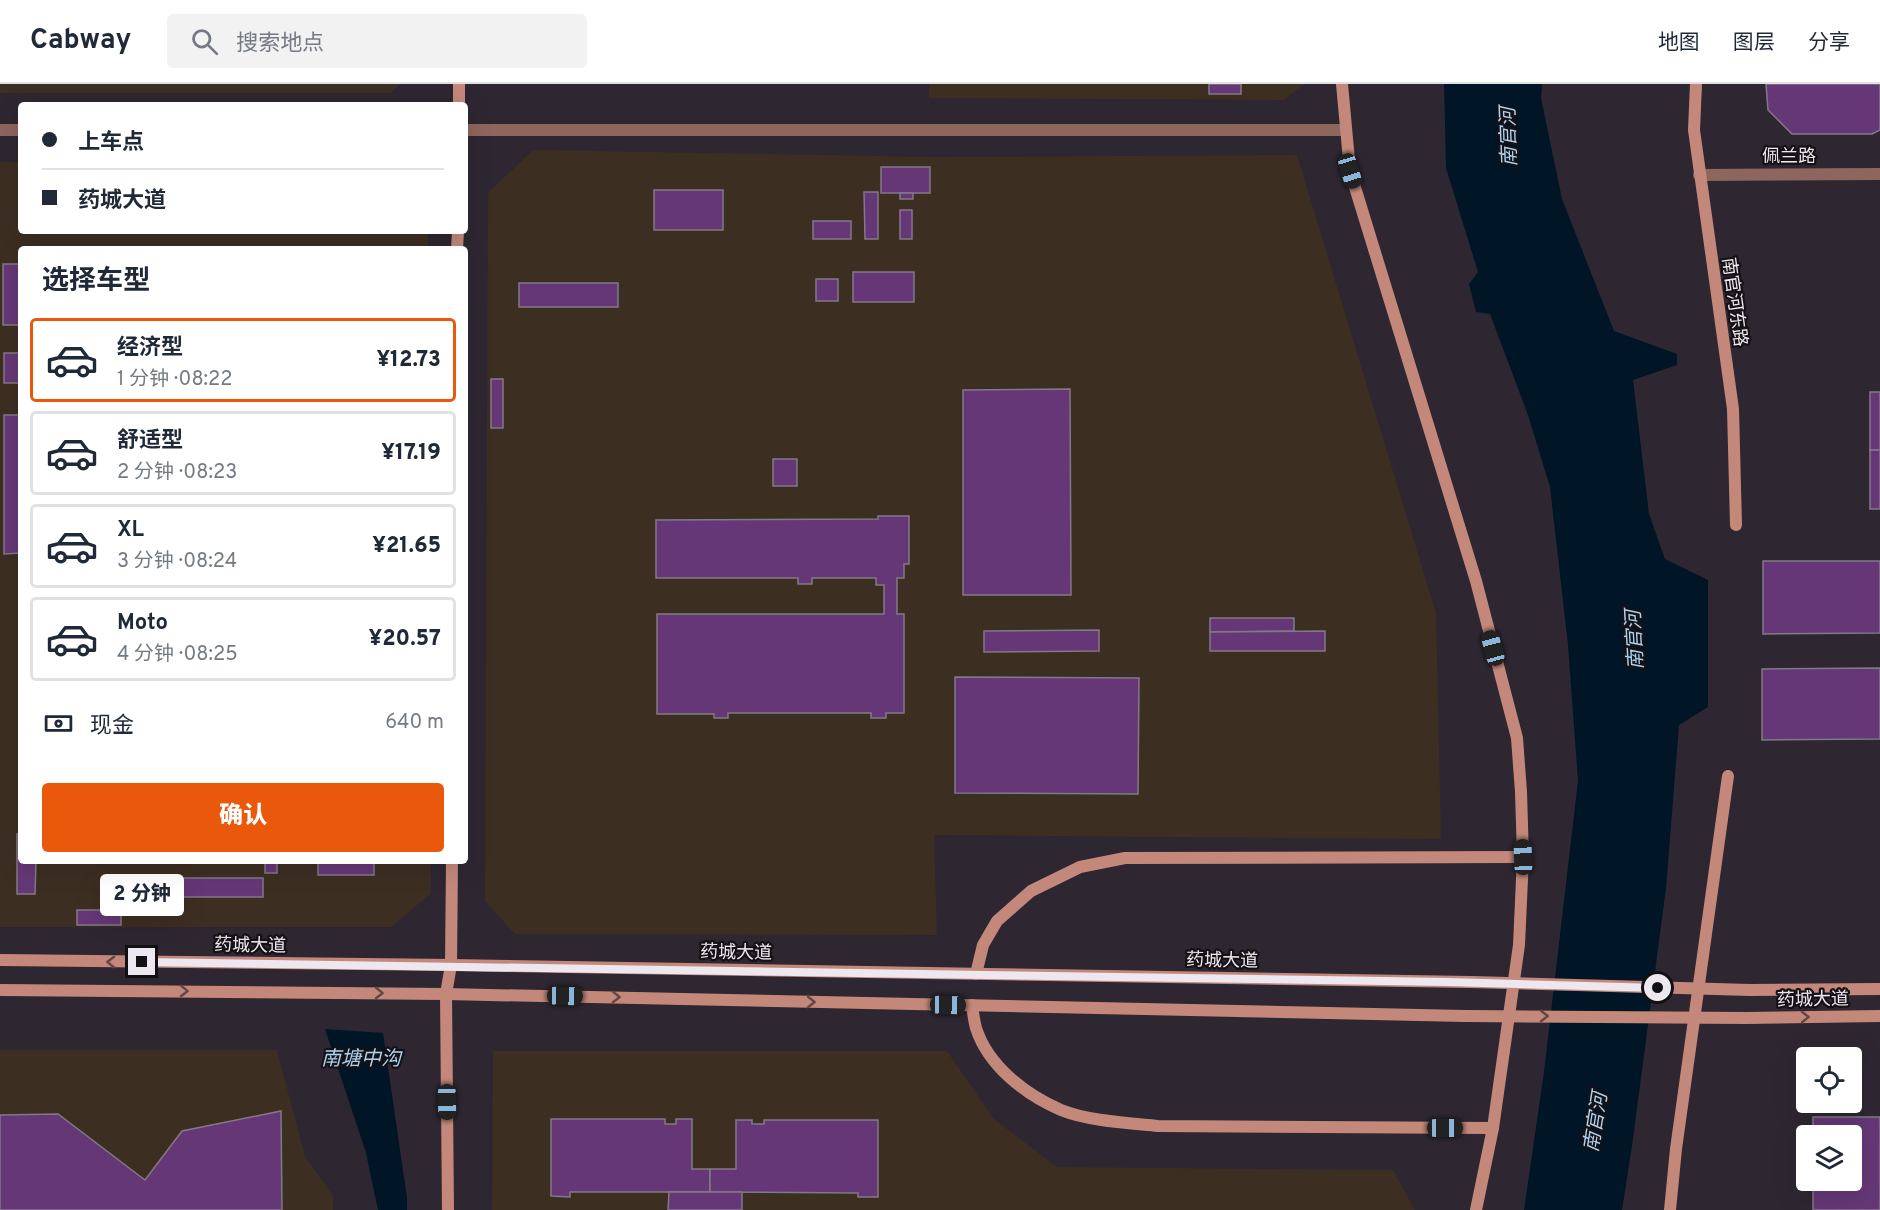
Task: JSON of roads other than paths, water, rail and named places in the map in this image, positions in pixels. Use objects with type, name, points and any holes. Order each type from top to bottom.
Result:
[{"type":"main road","points":[[459,84],[459,102]]},
{"type":"main road","points":[[1342,84],[1350,171],[1476,581],[1517,738],[1523,857],[1519,945],[1493,1128],[1476,1210]]},
{"type":"main road","name":"南官河东路","points":[[1696,84],[1694,130],[1699,175],[1733,409],[1736,525]]},
{"type":"main road","points":[[1670,1210],[1676,1149],[1728,776]]},
{"type":"main road","points":[[976,974],[983,945],[997,921],[1031,891],[1080,867],[1125,858],[1523,857]]},
{"type":"main road","points":[[448,1210],[446,994],[451,965],[452,864]]},
{"type":"main road","name":"药城大道","points":[[0,960],[1471,982],[1750,990],[1880,989]]},
{"type":"main road","points":[[0,990],[446,994],[972,1005],[976,1029],[989,1054],[1005,1073],[1033,1095],[1063,1110],[1110,1121],[1158,1126],[1493,1128]]},
{"type":"main road","name":"药城大道","points":[[972,1005],[1465,1016],[1746,1018],[1880,1016]]},
{"type":"street","points":[[0,130],[18,130]]},
{"type":"street","points":[[468,130],[1347,130]]},
{"type":"street","name":"佩兰路","points":[[1699,175],[1880,174]]},
{"type":"water","name":"南官河","points":[[1444,84],[1542,84],[1541,98],[1562,199],[1614,331],[1677,354],[1677,365],[1633,380],[1649,514],[1665,559],[1708,580],[1708,707],[1679,725],[1666,888],[1622,1210],[1524,1210],[1544,1072],[1578,781],[1568,645],[1550,487],[1528,415],[1490,314],[1476,312],[1469,284],[1478,272],[1446,168]]},
{"type":"water","name":"南塘中沟","points":[[325,1029],[383,1033],[407,1210],[378,1210],[366,1153]]}]
